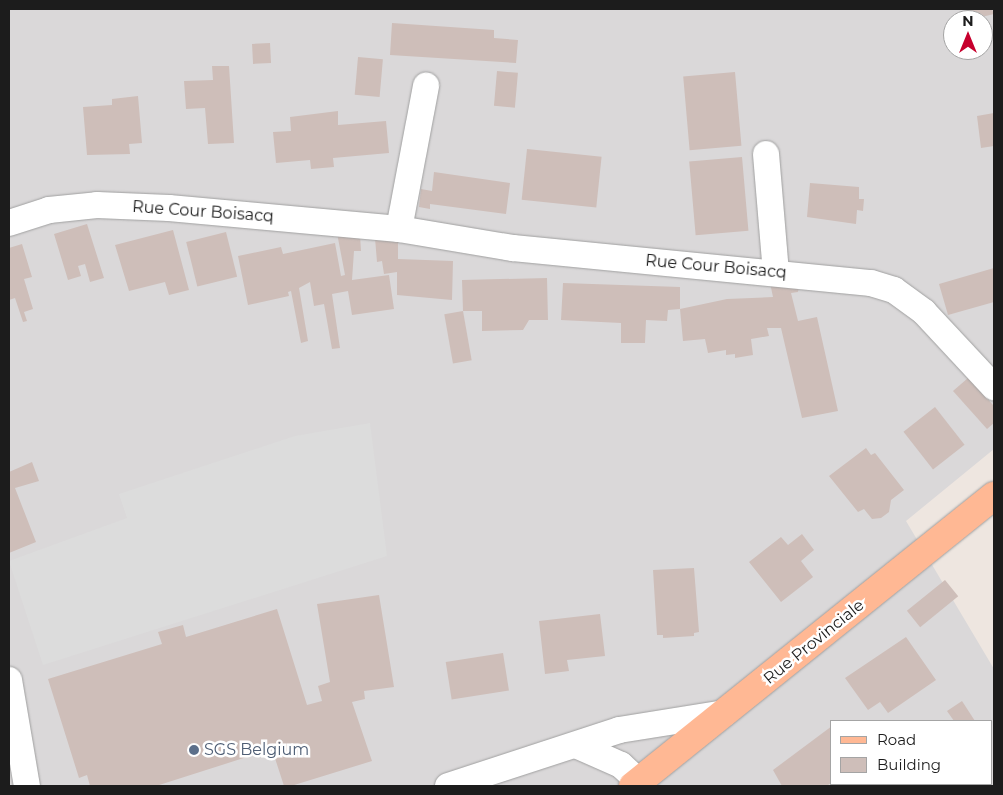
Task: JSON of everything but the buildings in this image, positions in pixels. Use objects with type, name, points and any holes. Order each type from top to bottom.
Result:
[{"type":"main road","name":"Rue Provinciale","points":[[636,784],[994,496]]},
{"type":"street","points":[[399,229],[426,86]]},
{"type":"street","points":[[766,154],[776,272]]},
{"type":"street","name":"Rue Cour Boisacq","points":[[9,223],[49,210],[97,205],[229,212],[399,229],[513,248],[776,272],[871,283],[894,290],[924,312],[994,387]]},
{"type":"street","points":[[9,680],[27,786]]},
{"type":"street","points":[[448,786],[619,730],[725,713]]},
{"type":"street","points":[[576,745],[621,765],[636,784]]},
{"type":"shaded area","points":[[9,9],[994,9],[994,449],[906,521],[994,669],[994,786],[9,786]]},
{"type":"shaded area","points":[[370,423],[387,556],[43,665],[9,561],[127,518],[119,494],[295,436]]},
{"type":"place","name":"SGS Belgium","points":[[194,750]]}]
